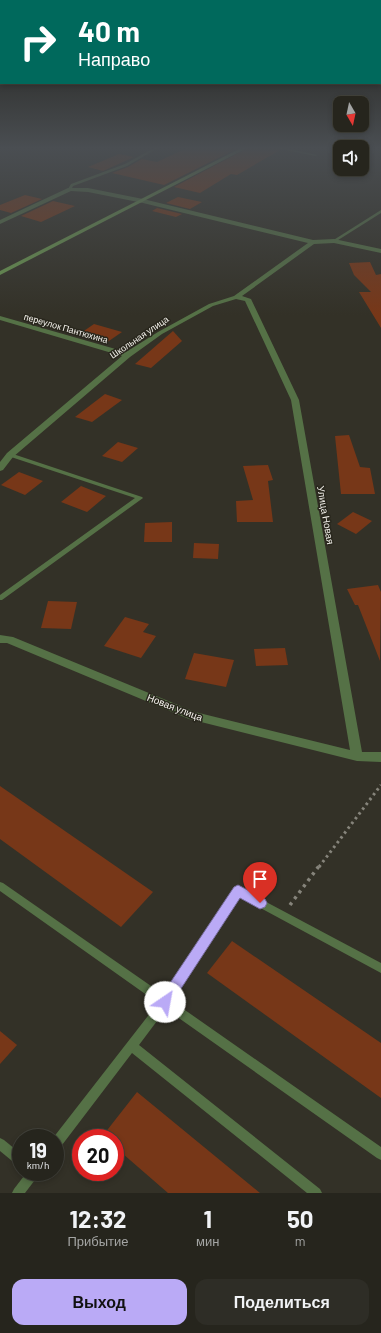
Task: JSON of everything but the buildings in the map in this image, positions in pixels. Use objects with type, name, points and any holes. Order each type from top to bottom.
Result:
[{"type":"street","points":[[0,222],[40,204]]},
{"type":"street","points":[[0,273],[138,204]]},
{"type":"street","points":[[154,204],[313,242],[334,241],[381,251]]},
{"type":"street","name":"Школьная улица","points":[[0,468],[10,455],[127,355],[160,333],[211,305],[236,297],[313,242]]},
{"type":"street","name":"Улица Новая","points":[[236,297],[248,299],[295,400],[357,756]]},
{"type":"street","name":"переулок Пантюхина","points":[[0,318],[127,355]]},
{"type":"street","name":"Новая улица","points":[[0,639],[9,640],[193,716],[357,756],[381,757]]},
{"type":"lane","points":[[334,241],[381,211]]},
{"type":"lane","points":[[0,598],[140,498],[10,455]]},
{"type":"lane","points":[[0,886],[381,1154]]},
{"type":"lane","points":[[64,1133],[165,1002],[238,891],[381,968]]},
{"type":"lane","points":[[131,1045],[316,1193]]},
{"type":"lane","points":[[0,1144],[12,1154]]},
{"type":"lane","points":[[18,1193],[27,1181]]},
{"type":"path","points":[[283,915],[381,785]]},
{"type":"route","points":[[165,1002],[238,891],[260,903]]}]
